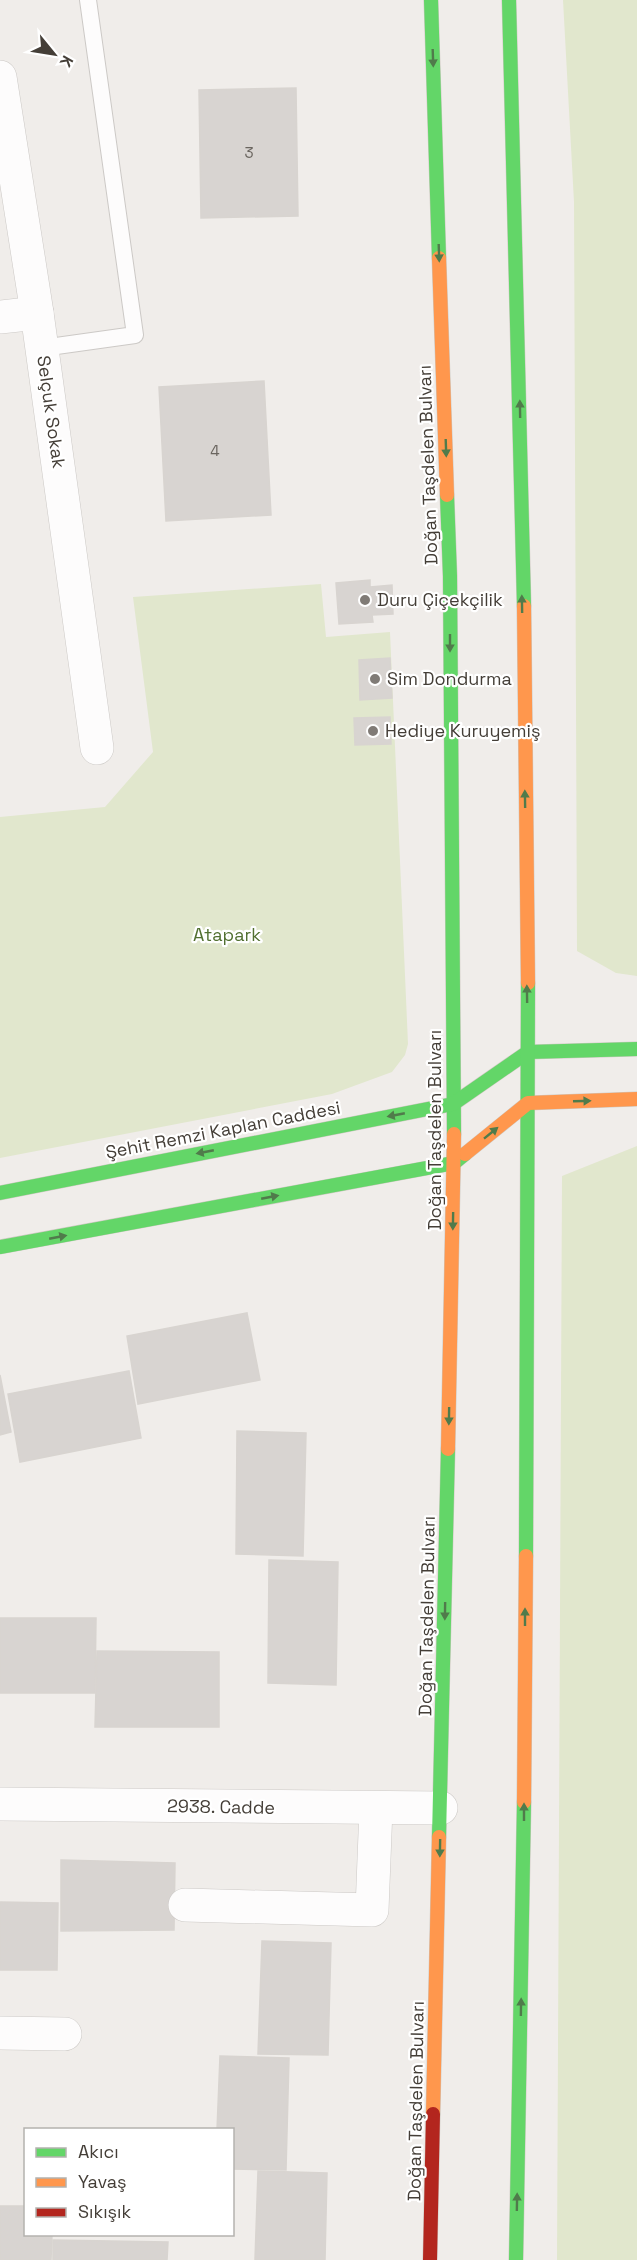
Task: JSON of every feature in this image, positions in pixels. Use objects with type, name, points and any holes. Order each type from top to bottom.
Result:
[{"type":"main road","name":"Doğan Taşdelen Bulvarı","points":[[430,2260],[454,1163],[450,576],[431,0]]},
{"type":"main road","points":[[509,0],[520,400],[528,1052],[523,1916],[516,2260]]},
{"type":"main road","points":[[453,1104],[528,1052],[637,1049]]},
{"type":"main road","points":[[0,1247],[454,1163],[528,1103],[637,1099]]},
{"type":"main road","name":"Şehit Remzi Kaplan Caddesi","points":[[0,1193],[453,1104]]},
{"type":"street","name":"Selçuk Sokak","points":[[0,77],[37,313],[97,748]]},
{"type":"street","points":[[0,317],[37,313]]},
{"type":"street","name":"2938. Cadde","points":[[0,1804],[441,1809]]},
{"type":"street","points":[[185,1905],[372,1910],[375,1808]]},
{"type":"street","points":[[0,2033],[64,2034]]},
{"type":"lane","points":[[42,348],[135,335],[88,0]]},
{"type":"green space","points":[[563,0],[637,0],[637,976],[616,973],[577,951],[574,202]]},
{"type":"green space","name":"Atapark","points":[[321,584],[326,637],[390,632],[408,1044],[405,1055],[392,1072],[332,1094],[0,1158],[0,817],[105,807],[153,752],[133,597]]},
{"type":"green space","points":[[637,1146],[637,2260],[557,2260],[562,1176]]},
{"type":"building","points":[[296,88],[298,216],[201,218],[199,90]]},
{"type":"building","points":[[264,381],[271,515],[166,521],[159,387]]},
{"type":"building","name":"Duru Çiçekçilik","points":[[370,580],[370,587],[392,585],[393,614],[372,615],[373,622],[339,624],[336,583]]},
{"type":"building","name":"Sim Dondurma","points":[[390,658],[392,698],[360,700],[359,660]]},
{"type":"building","name":"Hediye Kuruyemiş","points":[[390,717],[391,744],[355,745],[354,718]]},
{"type":"building","points":[[247,1313],[260,1380],[138,1404],[127,1336]]},
{"type":"building","points":[[129,1371],[141,1438],[20,1462],[8,1394]]},
{"type":"building","points":[[0,1375],[11,1432],[0,1435]]},
{"type":"building","points":[[237,1431],[306,1433],[303,1556],[236,1554]]},
{"type":"building","points":[[269,1560],[338,1562],[336,1685],[268,1683]]},
{"type":"building","points":[[0,1618],[96,1618],[95,1693],[0,1693]]},
{"type":"building","points":[[97,1651],[219,1652],[219,1727],[95,1727]]},
{"type":"building","points":[[61,1860],[175,1863],[174,1930],[61,1931]]},
{"type":"building","points":[[0,1902],[58,1903],[57,1970],[0,1970]]},
{"type":"building","points":[[262,1941],[331,1943],[328,2055],[258,2054]]},
{"type":"building","points":[[220,2056],[289,2058],[286,2170],[234,2169],[234,2128],[217,2128]]},
{"type":"building","points":[[258,2171],[327,2173],[325,2260],[255,2260]]},
{"type":"building","points":[[0,2206],[24,2206],[24,2236],[52,2236],[51,2260],[0,2260]]},
{"type":"building","points":[[53,2240],[168,2242],[167,2260],[53,2260]]},
{"type":"traffic: fast","points":[[431,0],[439,258]]},
{"type":"traffic: fast","points":[[509,0],[524,606]]},
{"type":"traffic: fast","points":[[447,495],[450,576],[454,1134]]},
{"type":"traffic: fast","points":[[526,1556],[528,983]]},
{"type":"traffic: fast","points":[[528,1052],[637,1049]]},
{"type":"traffic: fast","points":[[0,1193],[453,1104],[528,1052]]},
{"type":"traffic: fast","points":[[0,1247],[454,1163],[465,1154]]},
{"type":"traffic: fast","points":[[439,1837],[448,1449]]},
{"type":"traffic: fast","points":[[516,2260],[524,1802]]},
{"type":"traffic: slow","points":[[439,258],[447,495]]},
{"type":"traffic: slow","points":[[524,606],[528,983]]},
{"type":"traffic: slow","points":[[465,1154],[528,1103],[637,1099]]},
{"type":"traffic: slow","points":[[448,1449],[454,1134]]},
{"type":"traffic: slow","points":[[524,1802],[526,1556]]},
{"type":"traffic: slow","points":[[433,2114],[439,1837]]},
{"type":"traffic: jam","points":[[430,2260],[433,2114]]},
{"type":"place","name":"Duru Çiçekçilik","points":[[365,600]]},
{"type":"place","name":"Sim Dondurma","points":[[375,679]]},
{"type":"place","name":"Hediye Kuruyemiş","points":[[373,731]]}]
